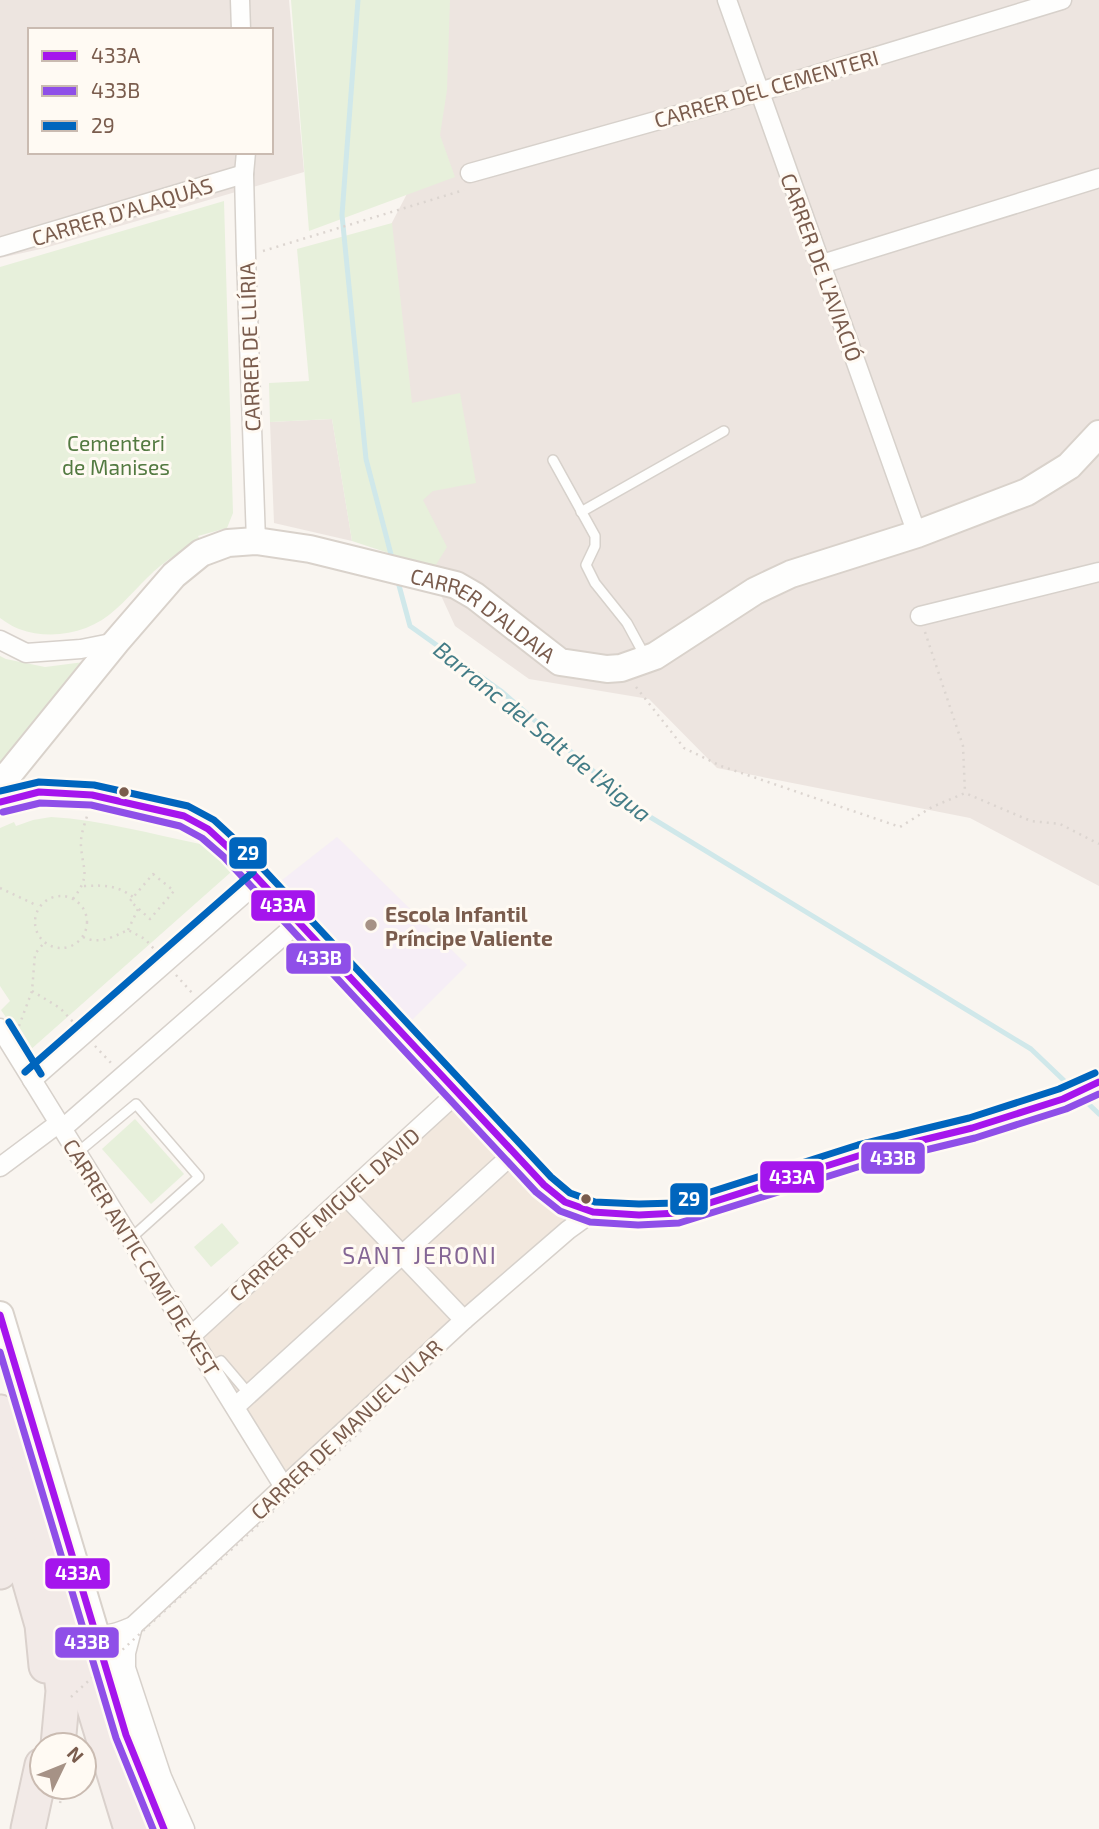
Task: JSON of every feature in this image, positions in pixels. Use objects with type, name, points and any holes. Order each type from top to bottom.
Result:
[{"type":"highway","points":[[0,1412],[26,1485],[131,1829]]},
{"type":"highway","points":[[10,1446],[14,1473],[55,1619],[63,1691],[59,1731]]},
{"type":"highway","points":[[0,1479],[43,1625],[48,1692],[47,1731]]},
{"type":"highway","points":[[0,1543],[0,1573]]},
{"type":"highway","points":[[30,1829],[35,1801]]},
{"type":"highway","points":[[30,1829],[42,1812],[45,1801]]},
{"type":"street","points":[[240,0],[241,28]]},
{"type":"street","name":"CARRER DE L’AVIACIÓ","points":[[727,0],[917,534]]},
{"type":"street","name":"CARRER DEL CEMENTERI","points":[[467,182],[1062,0]]},
{"type":"street","name":"CARRER DE LLÍRIA","points":[[246,154],[246,256],[256,541]]},
{"type":"street","name":"CARRER D’ALAQUÀS","points":[[0,247],[244,174]]},
{"type":"street","points":[[822,264],[1099,178]]},
{"type":"street","name":"CARRER D’ALDAIA","points":[[0,785],[174,575],[201,553],[228,543],[256,541],[310,549],[456,585],[475,596],[560,662],[607,669],[621,668],[655,656],[755,591],[791,574],[917,534],[1027,492],[1069,466],[1099,434]]},
{"type":"street","points":[[920,616],[1099,572]]},
{"type":"street","points":[[0,640],[26,653],[81,649],[116,642]]},
{"type":"street","points":[[0,802],[39,793],[92,795],[184,816],[208,829],[260,880],[544,1185],[565,1202],[593,1212],[639,1215],[678,1213],[861,1154],[972,1128],[1063,1099],[1099,1082]]},
{"type":"street","points":[[32,1080],[260,880]]},
{"type":"street","points":[[0,1167],[60,1126],[299,922]]},
{"type":"street","name":"CARRER ANTIC CAMÍ DE XEST","points":[[3,1033],[284,1486]]},
{"type":"street","name":"CARRER DE MIGUEL DAVID","points":[[191,1336],[457,1092]]},
{"type":"street","points":[[235,1407],[514,1153]]},
{"type":"street","points":[[345,1195],[464,1320]]},
{"type":"street","name":"CARRER DE MANUEL VILAR","points":[[95,1633],[111,1634],[133,1626],[464,1320],[568,1230],[593,1212]]},
{"type":"street","points":[[0,1315],[126,1735],[164,1829]]},
{"type":"street","points":[[133,1626],[126,1653],[126,1668],[162,1777],[185,1829]]},
{"type":"lane","points":[[581,512],[724,431]]},
{"type":"lane","points":[[553,460],[595,536],[595,546],[586,565],[595,583],[627,623],[647,659]]},
{"type":"lane","points":[[77,1153],[136,1104],[199,1177],[130,1239]]},
{"type":"lane","points":[[210,1367],[221,1361],[249,1394]]},
{"type":"path","points":[[246,256],[290,244],[467,182]]},
{"type":"path","points":[[920,616],[963,746],[965,793]]},
{"type":"path","points":[[621,668],[684,748],[721,766],[900,827],[932,807],[965,793],[1031,821],[1060,824],[1099,844]]},
{"type":"path","points":[[73,899],[83,886],[85,867],[80,844],[92,795]]},
{"type":"path","points":[[153,874],[174,891],[150,919],[130,901],[133,897],[153,874]]},
{"type":"path","points":[[83,886],[106,885],[133,897]]},
{"type":"path","points":[[0,888],[40,906]]},
{"type":"path","points":[[57,896],[65,896],[80,904],[87,920],[83,937],[77,944],[60,949],[44,943],[34,928],[34,919],[40,906],[57,896]]},
{"type":"path","points":[[128,930],[138,909]]},
{"type":"path","points":[[3,1033],[18,1027],[33,991],[35,954],[44,943]]},
{"type":"path","points":[[71,1697],[365,1427]]},
{"type":"shaded area","points":[[0,0],[289,0],[304,172],[45,248],[0,258]]},
{"type":"shaded area","points":[[438,0],[1099,0],[1099,886],[970,818],[717,768],[649,699],[529,679],[455,626],[421,552],[384,238],[424,161]]},
{"type":"shaded area","points":[[332,419],[352,541],[274,523],[270,422]]},
{"type":"shaded area","name":"Escola Infantil Príncipe Valiente","points":[[337,837],[467,965],[411,1021],[277,884]]},
{"type":"shaded area","points":[[458,1092],[578,1223],[284,1486],[191,1336]]},
{"type":"green space","points":[[291,0],[450,0],[447,90],[440,135],[455,177],[309,231]]},
{"type":"green space","name":"Cementeri de Manises","points":[[224,201],[233,513],[227,528],[198,536],[201,541],[161,565],[116,609],[95,624],[58,634],[32,633],[14,627],[0,618],[0,267]]},
{"type":"green space","points":[[392,223],[412,403],[460,393],[476,483],[433,491],[423,500],[447,547],[434,568],[352,541],[332,419],[270,422],[269,383],[309,381],[297,249]]},
{"type":"green space","points":[[0,656],[45,667],[84,662],[0,767]]},
{"type":"green space","points":[[51,817],[108,824],[200,844],[208,848],[231,872],[29,1051],[1,1010],[10,1001],[0,986],[0,828],[14,822],[16,826]]},
{"type":"green space","points":[[135,1119],[184,1174],[151,1204],[102,1149]]},
{"type":"green space","points":[[222,1223],[239,1243],[211,1267],[194,1247]]},
{"type":"waterway","name":"Barranc del Salt de l'Aigua","points":[[358,0],[342,215],[366,459],[393,562]]},
{"type":"waterway","name":"Barranc del Salt de l'Aigua","points":[[397,578],[410,626],[501,691],[637,809],[1031,1049],[1099,1114]]},
{"type":"transit line","name":"29","points":[[0,791],[39,782],[94,785],[188,806],[214,820],[239,843],[551,1177],[570,1193],[595,1202],[676,1203],[858,1145],[969,1118],[1059,1089],[1095,1073]]},
{"type":"transit line","name":"433A","points":[[0,802],[39,792],[92,795],[184,816],[208,829],[231,850],[544,1185],[565,1202],[593,1212],[639,1215],[678,1213],[861,1155],[972,1128],[1063,1099],[1099,1082]]},
{"type":"transit line","name":"433B","points":[[3,812],[40,803],[91,805],[180,826],[202,838],[224,857],[536,1192],[560,1211],[590,1222],[638,1225],[679,1223],[864,1165],[975,1138],[1066,1109],[1099,1094]]},
{"type":"transit line","name":"29","points":[[25,1072],[253,872]]},
{"type":"transit line","name":"29","points":[[9,1022],[41,1074]]},
{"type":"transit line","name":"433A","points":[[0,1315],[126,1735],[164,1829]]},
{"type":"transit line","name":"433B","points":[[0,1352],[116,1738],[153,1829]]},
{"type":"place","name":"Escola Infantil Príncipe Valiente","points":[[371,925]]},
{"type":"district","name":"SANT JERONI","points":[[420,1255]]}]
